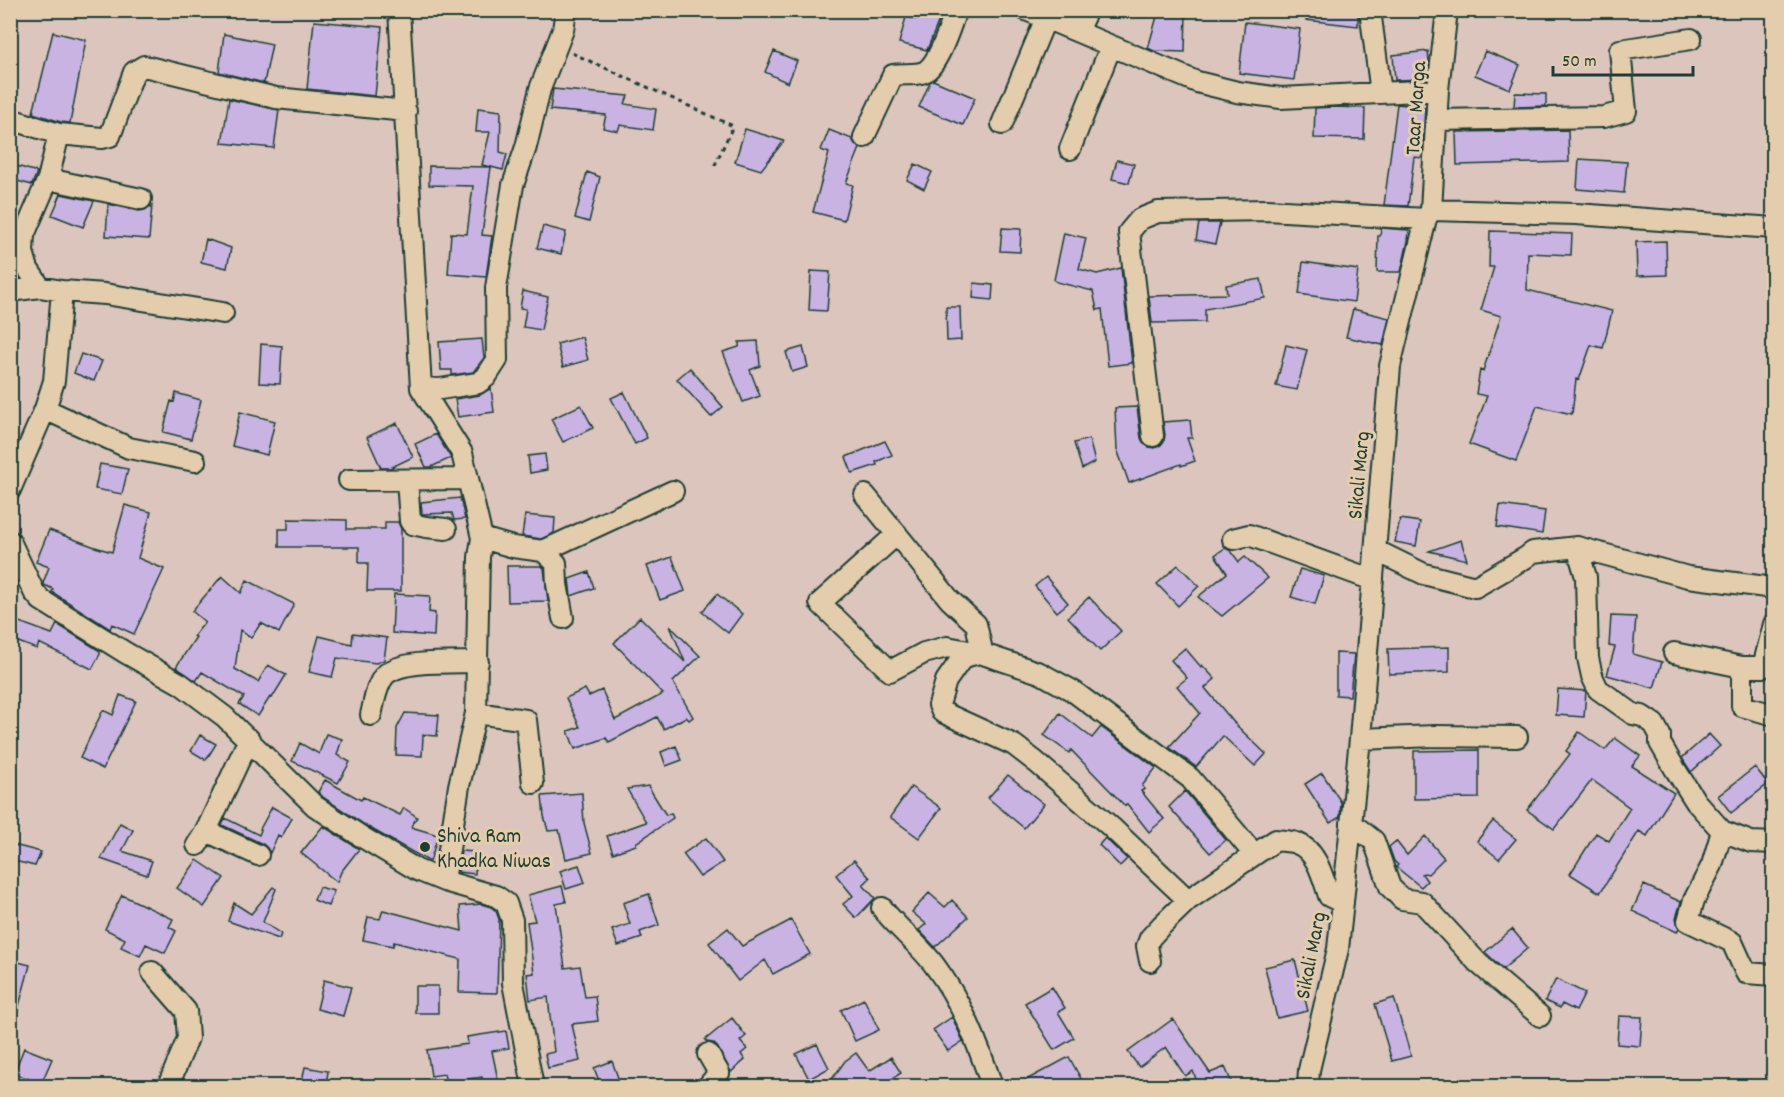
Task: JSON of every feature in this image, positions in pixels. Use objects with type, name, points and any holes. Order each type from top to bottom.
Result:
[{"type":"street","points":[[399,10],[421,388],[462,453],[482,538],[478,557],[476,713],[459,786],[444,881]]},
{"type":"street","points":[[421,388],[440,389],[478,383],[486,377],[497,360],[496,288],[513,185],[526,147],[540,89],[563,30],[566,10]]},
{"type":"street","points":[[864,137],[893,75],[926,71],[936,59],[956,10]]},
{"type":"street","points":[[1026,10],[1197,82],[1237,92],[1281,98],[1438,90]]},
{"type":"street","points":[[1077,31],[1087,10]]},
{"type":"street","points":[[1370,10],[1381,93]]},
{"type":"street","name":"Taar Marga","points":[[1429,214],[1438,90],[1447,10]]},
{"type":"street","points":[[1002,124],[1046,18]]},
{"type":"street","points":[[1437,120],[1604,117],[1626,111],[1620,50],[1691,39]]},
{"type":"street","points":[[1070,149],[1111,46]]},
{"type":"street","points":[[10,119],[59,134],[102,138],[110,136],[134,72],[144,66],[276,98],[406,111]]},
{"type":"street","points":[[40,287],[28,269],[23,252],[24,235],[48,179],[59,134]]},
{"type":"street","points":[[48,179],[141,199]]},
{"type":"street","points":[[1153,436],[1130,232],[1140,219],[1158,212],[1267,210],[1596,215],[1773,228]]},
{"type":"street","name":"Sikali Marg","points":[[1308,1086],[1309,1070],[1338,949],[1360,739],[1390,366],[1429,214]]},
{"type":"street","points":[[10,291],[40,287],[105,294],[222,313]]},
{"type":"street","points":[[10,490],[45,409],[54,381],[63,291]]},
{"type":"street","points":[[45,409],[129,448],[195,461]]},
{"type":"street","points":[[349,480],[468,479]]},
{"type":"street","points":[[407,480],[412,524],[426,528],[446,529]]},
{"type":"street","points":[[482,538],[513,547],[543,551],[673,491]]},
{"type":"street","points":[[865,495],[950,600],[976,624],[981,646],[980,653]]},
{"type":"street","points":[[897,534],[820,603],[890,671],[924,653],[947,647],[980,653],[1040,673],[1072,691],[1190,778],[1254,854]]},
{"type":"street","points":[[1233,539],[1249,535],[1373,580]]},
{"type":"street","points":[[10,541],[34,592],[41,600],[181,684],[225,717],[315,806],[417,870],[444,881],[496,896],[506,903],[512,920],[513,983],[533,1086]]},
{"type":"street","points":[[1375,550],[1424,574],[1475,587],[1533,552],[1577,547],[1688,577],[1773,588]]},
{"type":"street","points":[[1577,547],[1586,577],[1588,658],[1598,689],[1633,714],[1642,716],[1654,724],[1659,735],[1659,743],[1675,769],[1696,802],[1722,831],[1751,842],[1773,843]]},
{"type":"street","points":[[543,551],[556,563],[557,584],[564,618]]},
{"type":"street","points":[[1674,653],[1742,667],[1763,667],[1773,630]]},
{"type":"street","points":[[980,653],[967,656],[960,661],[946,681],[939,705],[942,712],[1014,745],[1111,827],[1188,900]]},
{"type":"street","points":[[371,715],[377,689],[385,676],[397,669],[412,664],[477,662]]},
{"type":"street","points":[[1742,667],[1742,706],[1773,715]]},
{"type":"street","points":[[476,713],[526,720],[533,783]]},
{"type":"street","points":[[1360,739],[1435,736],[1517,737]]},
{"type":"street","points":[[249,739],[202,838],[258,855]]},
{"type":"street","points":[[1351,823],[1374,841],[1390,886],[1402,899],[1422,902],[1478,963],[1540,1016]]},
{"type":"street","points":[[1722,831],[1712,865],[1695,900],[1688,921],[1732,942],[1746,973],[1773,975]]},
{"type":"street","points":[[1150,961],[1147,946],[1150,938],[1188,900],[1276,840],[1295,842],[1307,849],[1320,868],[1329,896],[1343,903]]},
{"type":"street","points":[[882,908],[934,963],[956,995],[992,1086]]},
{"type":"street","points":[[152,972],[186,1011],[188,1038],[168,1086]]},
{"type":"street","points":[[708,1054],[719,1072],[708,1086]]},
{"type":"path","points":[[557,46],[733,126],[714,167]]},
{"type":"building","points":[[918,10],[943,10],[927,50],[899,43],[906,17],[916,19]]},
{"type":"building","points":[[1306,10],[1358,10],[1358,26],[1306,20]]},
{"type":"building","points":[[1158,13],[1186,13],[1185,52],[1154,51],[1148,48]]},
{"type":"building","points":[[314,21],[382,27],[375,96],[307,89]]},
{"type":"building","points":[[1245,22],[1300,29],[1294,80],[1239,73]]},
{"type":"building","points":[[53,32],[86,40],[70,123],[33,113]]},
{"type":"building","points":[[224,34],[272,44],[264,83],[219,72]]},
{"type":"building","points":[[774,51],[797,61],[788,83],[765,72]]},
{"type":"building","points":[[1428,51],[1427,79],[1395,80],[1393,55]]},
{"type":"building","points":[[1485,51],[1520,65],[1510,89],[1475,75]]},
{"type":"building","points":[[933,80],[975,98],[963,125],[919,107]]},
{"type":"building","points":[[553,89],[628,96],[625,104],[656,109],[653,130],[620,125],[618,131],[603,128],[606,115],[550,110]]},
{"type":"building","points":[[1515,93],[1546,94],[1546,106],[1514,107]]},
{"type":"building","points":[[229,99],[279,110],[274,148],[222,143]]},
{"type":"building","points":[[1397,104],[1425,107],[1422,158],[1414,157],[1408,206],[1384,205]]},
{"type":"building","points":[[478,108],[501,111],[500,152],[507,154],[503,170],[482,165],[490,132],[476,132]]},
{"type":"building","points":[[1315,108],[1365,108],[1364,139],[1314,138]]},
{"type":"building","points":[[745,129],[784,141],[761,170],[735,162]]},
{"type":"building","points":[[829,130],[852,139],[860,148],[846,183],[853,185],[844,220],[813,212],[829,153],[821,150]]},
{"type":"building","points":[[1568,130],[1569,162],[1457,165],[1456,132]]},
{"type":"building","points":[[1579,159],[1627,162],[1624,193],[1577,189]]},
{"type":"building","points":[[1117,160],[1134,164],[1129,183],[1112,179]]},
{"type":"building","points":[[10,164],[37,172],[32,185],[10,179]]},
{"type":"building","points":[[915,164],[932,172],[924,189],[907,180]]},
{"type":"building","points":[[429,166],[491,167],[482,235],[492,236],[486,277],[448,274],[451,233],[467,234],[473,186],[429,185]]},
{"type":"building","points":[[587,172],[600,177],[589,222],[575,218]]},
{"type":"building","points":[[61,194],[94,201],[83,227],[52,215]]},
{"type":"building","points":[[108,204],[139,211],[152,205],[149,239],[106,236]]},
{"type":"building","points":[[1199,223],[1220,223],[1215,244],[1196,240]]},
{"type":"building","points":[[543,226],[566,232],[561,254],[537,248]]},
{"type":"building","points":[[1002,228],[1021,229],[1020,252],[1000,251]]},
{"type":"building","points":[[1381,228],[1409,230],[1401,272],[1377,272],[1378,236],[1380,236]]},
{"type":"building","points":[[1490,231],[1572,234],[1571,255],[1528,253],[1527,290],[1612,311],[1603,348],[1591,345],[1579,380],[1576,379],[1572,414],[1537,406],[1516,461],[1469,444],[1487,396],[1476,394],[1480,370],[1483,371],[1501,316],[1481,310],[1494,267],[1489,267]]},
{"type":"building","points":[[1064,233],[1086,238],[1079,269],[1097,274],[1121,268],[1132,363],[1108,366],[1102,309],[1097,310],[1093,291],[1054,280]]},
{"type":"building","points":[[206,239],[231,248],[227,268],[201,262]]},
{"type":"building","points":[[1666,241],[1667,275],[1637,276],[1636,242]]},
{"type":"building","points":[[1303,262],[1358,270],[1354,302],[1299,294]]},
{"type":"building","points":[[811,271],[830,272],[827,311],[809,310]]},
{"type":"building","points":[[1261,279],[1265,298],[1205,309],[1205,322],[1152,323],[1149,296],[1227,294],[1226,285]]},
{"type":"building","points":[[974,283],[993,285],[992,300],[973,298]]},
{"type":"building","points":[[523,291],[548,297],[541,330],[523,327],[526,309],[520,308]]},
{"type":"building","points":[[946,307],[960,307],[961,340],[947,341]]},
{"type":"building","points":[[1353,309],[1389,318],[1383,345],[1346,337]]},
{"type":"building","points":[[582,337],[588,360],[563,367],[557,344]]},
{"type":"building","points":[[482,339],[484,358],[473,372],[452,375],[452,370],[441,370],[439,342]]},
{"type":"building","points":[[758,341],[760,366],[750,370],[760,396],[743,402],[723,352],[739,347],[739,342]]},
{"type":"building","points":[[261,344],[282,346],[280,384],[259,383]]},
{"type":"building","points":[[1286,345],[1307,350],[1297,390],[1276,386]]},
{"type":"building","points":[[803,347],[808,367],[792,372],[786,352]]},
{"type":"building","points":[[81,354],[102,361],[94,381],[74,373]]},
{"type":"building","points":[[690,368],[723,407],[711,417],[677,379]]},
{"type":"building","points":[[491,388],[494,412],[458,417],[455,399],[480,395]]},
{"type":"building","points":[[624,392],[647,438],[635,444],[611,398]]},
{"type":"building","points":[[176,393],[201,400],[191,439],[163,432],[171,401],[174,402]]},
{"type":"building","points":[[581,405],[593,428],[563,442],[551,419]]},
{"type":"building","points":[[1137,407],[1141,438],[1149,447],[1155,448],[1164,441],[1163,422],[1190,420],[1192,438],[1187,438],[1195,461],[1129,483],[1117,449],[1115,408]]},
{"type":"building","points":[[240,412],[275,421],[267,455],[232,446]]},
{"type":"building","points":[[397,423],[413,457],[390,468],[381,468],[367,437]]},
{"type":"building","points":[[436,434],[451,458],[426,467],[415,444]]},
{"type":"building","points":[[1089,439],[1095,462],[1082,469],[1074,443]]},
{"type":"building","points":[[885,441],[892,455],[876,462],[877,465],[852,473],[846,457]]},
{"type":"building","points":[[545,454],[547,470],[530,473],[528,456]]},
{"type":"building","points":[[100,464],[128,469],[122,494],[95,489]]},
{"type":"building","points":[[460,498],[465,519],[454,520],[452,513],[422,514],[421,502]]},
{"type":"building","points":[[125,505],[151,512],[138,558],[164,569],[134,634],[112,624],[110,629],[52,592],[53,589],[43,583],[49,567],[36,562],[49,530],[112,552]]},
{"type":"building","points":[[1500,505],[1545,511],[1542,534],[1497,527]]},
{"type":"building","points":[[525,515],[555,518],[554,533],[541,539],[522,536]]},
{"type":"building","points":[[288,519],[347,520],[347,529],[385,529],[385,522],[398,522],[401,529],[401,591],[367,591],[368,563],[359,563],[359,547],[279,547],[279,529],[288,529]]},
{"type":"building","points":[[1400,519],[1420,522],[1416,546],[1395,542]]},
{"type":"building","points":[[1461,540],[1467,560],[1429,551]]},
{"type":"building","points":[[1225,548],[1231,551],[1239,562],[1245,557],[1268,578],[1222,616],[1198,597],[1227,573],[1215,555]]},
{"type":"building","points":[[672,557],[685,591],[660,600],[647,566]]},
{"type":"building","points":[[1178,565],[1199,586],[1178,606],[1157,584]]},
{"type":"building","points":[[507,566],[541,566],[544,568],[548,601],[508,602]]},
{"type":"building","points":[[1300,569],[1324,576],[1315,604],[1291,597]]},
{"type":"building","points":[[589,572],[594,588],[571,596],[569,579]]},
{"type":"building","points":[[222,576],[241,593],[247,580],[294,604],[279,633],[261,623],[251,638],[240,630],[235,669],[258,682],[268,665],[286,675],[258,716],[239,704],[244,697],[202,672],[196,681],[176,667],[205,622],[192,611]]},
{"type":"building","points":[[1046,577],[1068,603],[1057,612],[1035,586]]},
{"type":"building","points":[[394,594],[430,596],[429,612],[435,613],[434,636],[392,633]]},
{"type":"building","points":[[717,594],[742,614],[728,633],[702,612]]},
{"type":"building","points":[[1089,597],[1121,631],[1100,651],[1068,617]]},
{"type":"building","points":[[1611,616],[1636,617],[1633,654],[1662,662],[1654,688],[1607,675],[1615,647],[1609,646]]},
{"type":"building","points":[[640,617],[685,662],[670,626],[700,656],[673,682],[693,717],[689,720],[686,717],[664,729],[657,717],[609,742],[606,738],[575,749],[568,731],[580,727],[566,698],[585,689],[589,696],[602,690],[615,720],[663,694],[614,643]]},
{"type":"building","points":[[10,620],[52,634],[57,624],[100,651],[100,654],[92,669],[39,643],[37,649],[10,639]]},
{"type":"building","points":[[353,633],[387,638],[384,660],[376,663],[337,658],[332,677],[309,672],[319,636],[352,644]]},
{"type":"building","points":[[1449,647],[1449,672],[1389,674],[1388,649]]},
{"type":"building","points":[[1185,648],[1215,679],[1205,688],[1236,725],[1266,754],[1255,766],[1223,736],[1196,767],[1169,747],[1200,713],[1177,686],[1187,678],[1171,660]]},
{"type":"building","points":[[1336,653],[1354,654],[1350,696],[1336,695]]},
{"type":"building","points":[[1558,689],[1586,691],[1584,717],[1556,715]]},
{"type":"building","points":[[120,695],[136,701],[103,769],[80,758],[103,710],[113,715]]},
{"type":"building","points":[[405,713],[439,715],[437,736],[423,735],[422,756],[396,755],[397,728]]},
{"type":"building","points":[[1060,713],[1092,738],[1101,727],[1156,768],[1142,786],[1145,789],[1141,791],[1164,819],[1149,832],[1127,804],[1125,806],[1071,750],[1069,753],[1044,735]]},
{"type":"building","points":[[1579,732],[1605,750],[1615,738],[1640,756],[1632,766],[1674,793],[1647,836],[1639,831],[1600,893],[1570,874],[1596,833],[1609,841],[1630,808],[1592,780],[1554,829],[1527,810],[1570,754],[1566,751]]},
{"type":"building","points":[[326,734],[342,739],[337,755],[350,762],[338,783],[292,761],[300,743],[319,754]]},
{"type":"building","points":[[1709,734],[1720,746],[1691,772],[1682,758]]},
{"type":"building","points":[[200,735],[216,744],[206,760],[191,751]]},
{"type":"building","points":[[676,746],[682,760],[666,766],[661,752]]},
{"type":"building","points":[[1479,750],[1479,798],[1414,799],[1414,751]]},
{"type":"building","points":[[1755,767],[1768,784],[1731,813],[1718,796]]},
{"type":"building","points":[[1322,773],[1341,802],[1340,817],[1330,823],[1305,784]]},
{"type":"building","points":[[1008,775],[1044,804],[1024,828],[988,798]]},
{"type":"building","points":[[325,780],[361,800],[363,797],[400,815],[404,808],[417,817],[411,827],[438,835],[430,862],[368,827],[323,797],[318,792]]},
{"type":"building","points":[[648,786],[666,815],[671,813],[673,818],[636,845],[613,853],[607,836],[646,822],[627,789]]},
{"type":"building","points":[[911,787],[941,808],[919,838],[890,817]]},
{"type":"building","points":[[1185,791],[1226,840],[1210,853],[1169,807]]},
{"type":"building","points":[[582,793],[584,823],[592,853],[566,859],[559,830],[548,831],[542,796]]},
{"type":"building","points":[[272,807],[292,818],[281,838],[278,835],[270,853],[263,844],[222,825],[225,818],[259,835]]},
{"type":"building","points":[[1493,821],[1516,839],[1499,859],[1477,841]]},
{"type":"building","points":[[120,823],[133,830],[122,851],[152,861],[147,875],[101,859]]},
{"type":"building","points":[[323,826],[359,849],[341,872],[337,882],[301,853]]},
{"type":"building","points":[[1425,836],[1444,858],[1428,874],[1422,874],[1427,881],[1421,887],[1396,867],[1398,865],[1389,847],[1396,841],[1407,855]]},
{"type":"building","points":[[706,838],[723,862],[700,877],[683,854]]},
{"type":"building","points":[[1105,838],[1127,859],[1120,866],[1099,845]]},
{"type":"building","points":[[10,844],[41,852],[35,866],[10,860]]},
{"type":"building","points":[[461,851],[476,852],[475,874],[458,872]]},
{"type":"building","points":[[197,860],[224,878],[204,907],[177,888]]},
{"type":"building","points":[[854,860],[870,878],[863,885],[875,898],[856,918],[843,904],[853,896],[836,875]]},
{"type":"building","points":[[579,865],[585,883],[566,889],[560,871]]},
{"type":"building","points":[[1644,885],[1681,902],[1676,918],[1679,928],[1677,932],[1632,911]]},
{"type":"building","points":[[562,886],[566,902],[556,904],[565,968],[580,966],[585,997],[595,996],[598,1021],[572,1024],[580,1061],[548,1068],[545,1054],[554,1052],[548,997],[530,1000],[527,974],[534,973],[527,922],[535,921],[528,895]]},
{"type":"building","points":[[273,887],[276,889],[263,922],[281,934],[279,939],[228,921],[234,903],[251,914]]},
{"type":"building","points":[[319,887],[334,891],[328,906],[314,900]]},
{"type":"building","points":[[929,893],[945,907],[952,900],[968,917],[935,947],[919,930],[926,924],[912,912]]},
{"type":"building","points":[[649,894],[659,925],[640,932],[642,938],[618,946],[612,930],[630,924],[623,903]]},
{"type":"building","points":[[122,895],[173,919],[169,927],[176,931],[165,953],[146,944],[140,956],[121,947],[125,939],[105,929]]},
{"type":"building","points":[[481,904],[496,911],[499,919],[497,993],[459,992],[460,959],[394,942],[393,946],[363,940],[368,917],[380,919],[383,910],[462,931],[460,906]]},
{"type":"building","points":[[791,920],[810,954],[773,974],[765,960],[738,981],[709,943],[728,928],[742,946]]},
{"type":"building","points":[[1512,929],[1528,948],[1503,969],[1485,952]]},
{"type":"building","points":[[10,960],[30,965],[15,1021],[10,1020]]},
{"type":"building","points":[[1295,960],[1308,1011],[1277,1018],[1265,967]]},
{"type":"building","points":[[1556,979],[1585,993],[1576,1011],[1562,1004],[1560,1008],[1545,1001]]},
{"type":"building","points":[[324,980],[351,987],[343,1016],[317,1009]]},
{"type":"building","points":[[415,986],[438,986],[438,1013],[415,1013]]},
{"type":"building","points":[[1052,987],[1065,1008],[1058,1012],[1074,1038],[1054,1050],[1025,1003]]},
{"type":"building","points":[[1394,998],[1411,1056],[1392,1061],[1375,1004]]},
{"type":"building","points":[[864,999],[879,1030],[855,1041],[841,1010]]},
{"type":"building","points":[[1619,1016],[1642,1017],[1640,1046],[1617,1044]]},
{"type":"building","points":[[952,1017],[963,1041],[948,1051],[933,1030]]},
{"type":"building","points":[[732,1018],[746,1036],[740,1041],[747,1049],[741,1054],[745,1060],[731,1072],[718,1048],[705,1040]]},
{"type":"building","points":[[1173,1019],[1210,1073],[1225,1067],[1233,1086],[1179,1086],[1196,1079],[1193,1071],[1185,1076],[1166,1047],[1139,1067],[1128,1052]]},
{"type":"building","points":[[506,1031],[509,1048],[492,1051],[498,1080],[482,1084],[482,1077],[446,1082],[444,1074],[431,1076],[427,1050],[468,1044],[467,1037]]},
{"type":"building","points":[[817,1044],[829,1068],[809,1079],[796,1054]]},
{"type":"building","points":[[24,1048],[52,1059],[41,1084],[14,1073]]},
{"type":"building","points":[[856,1053],[869,1071],[891,1057],[901,1073],[881,1086],[827,1086],[845,1061]]},
{"type":"building","points":[[1069,1057],[1085,1086],[1015,1086]]},
{"type":"building","points":[[612,1061],[621,1086],[601,1086],[594,1068]]},
{"type":"building","points":[[305,1067],[328,1071],[326,1086],[301,1086]]},
{"type":"place","name":"Shiva Ram Khadka Niwas","points":[[425,847]]}]
